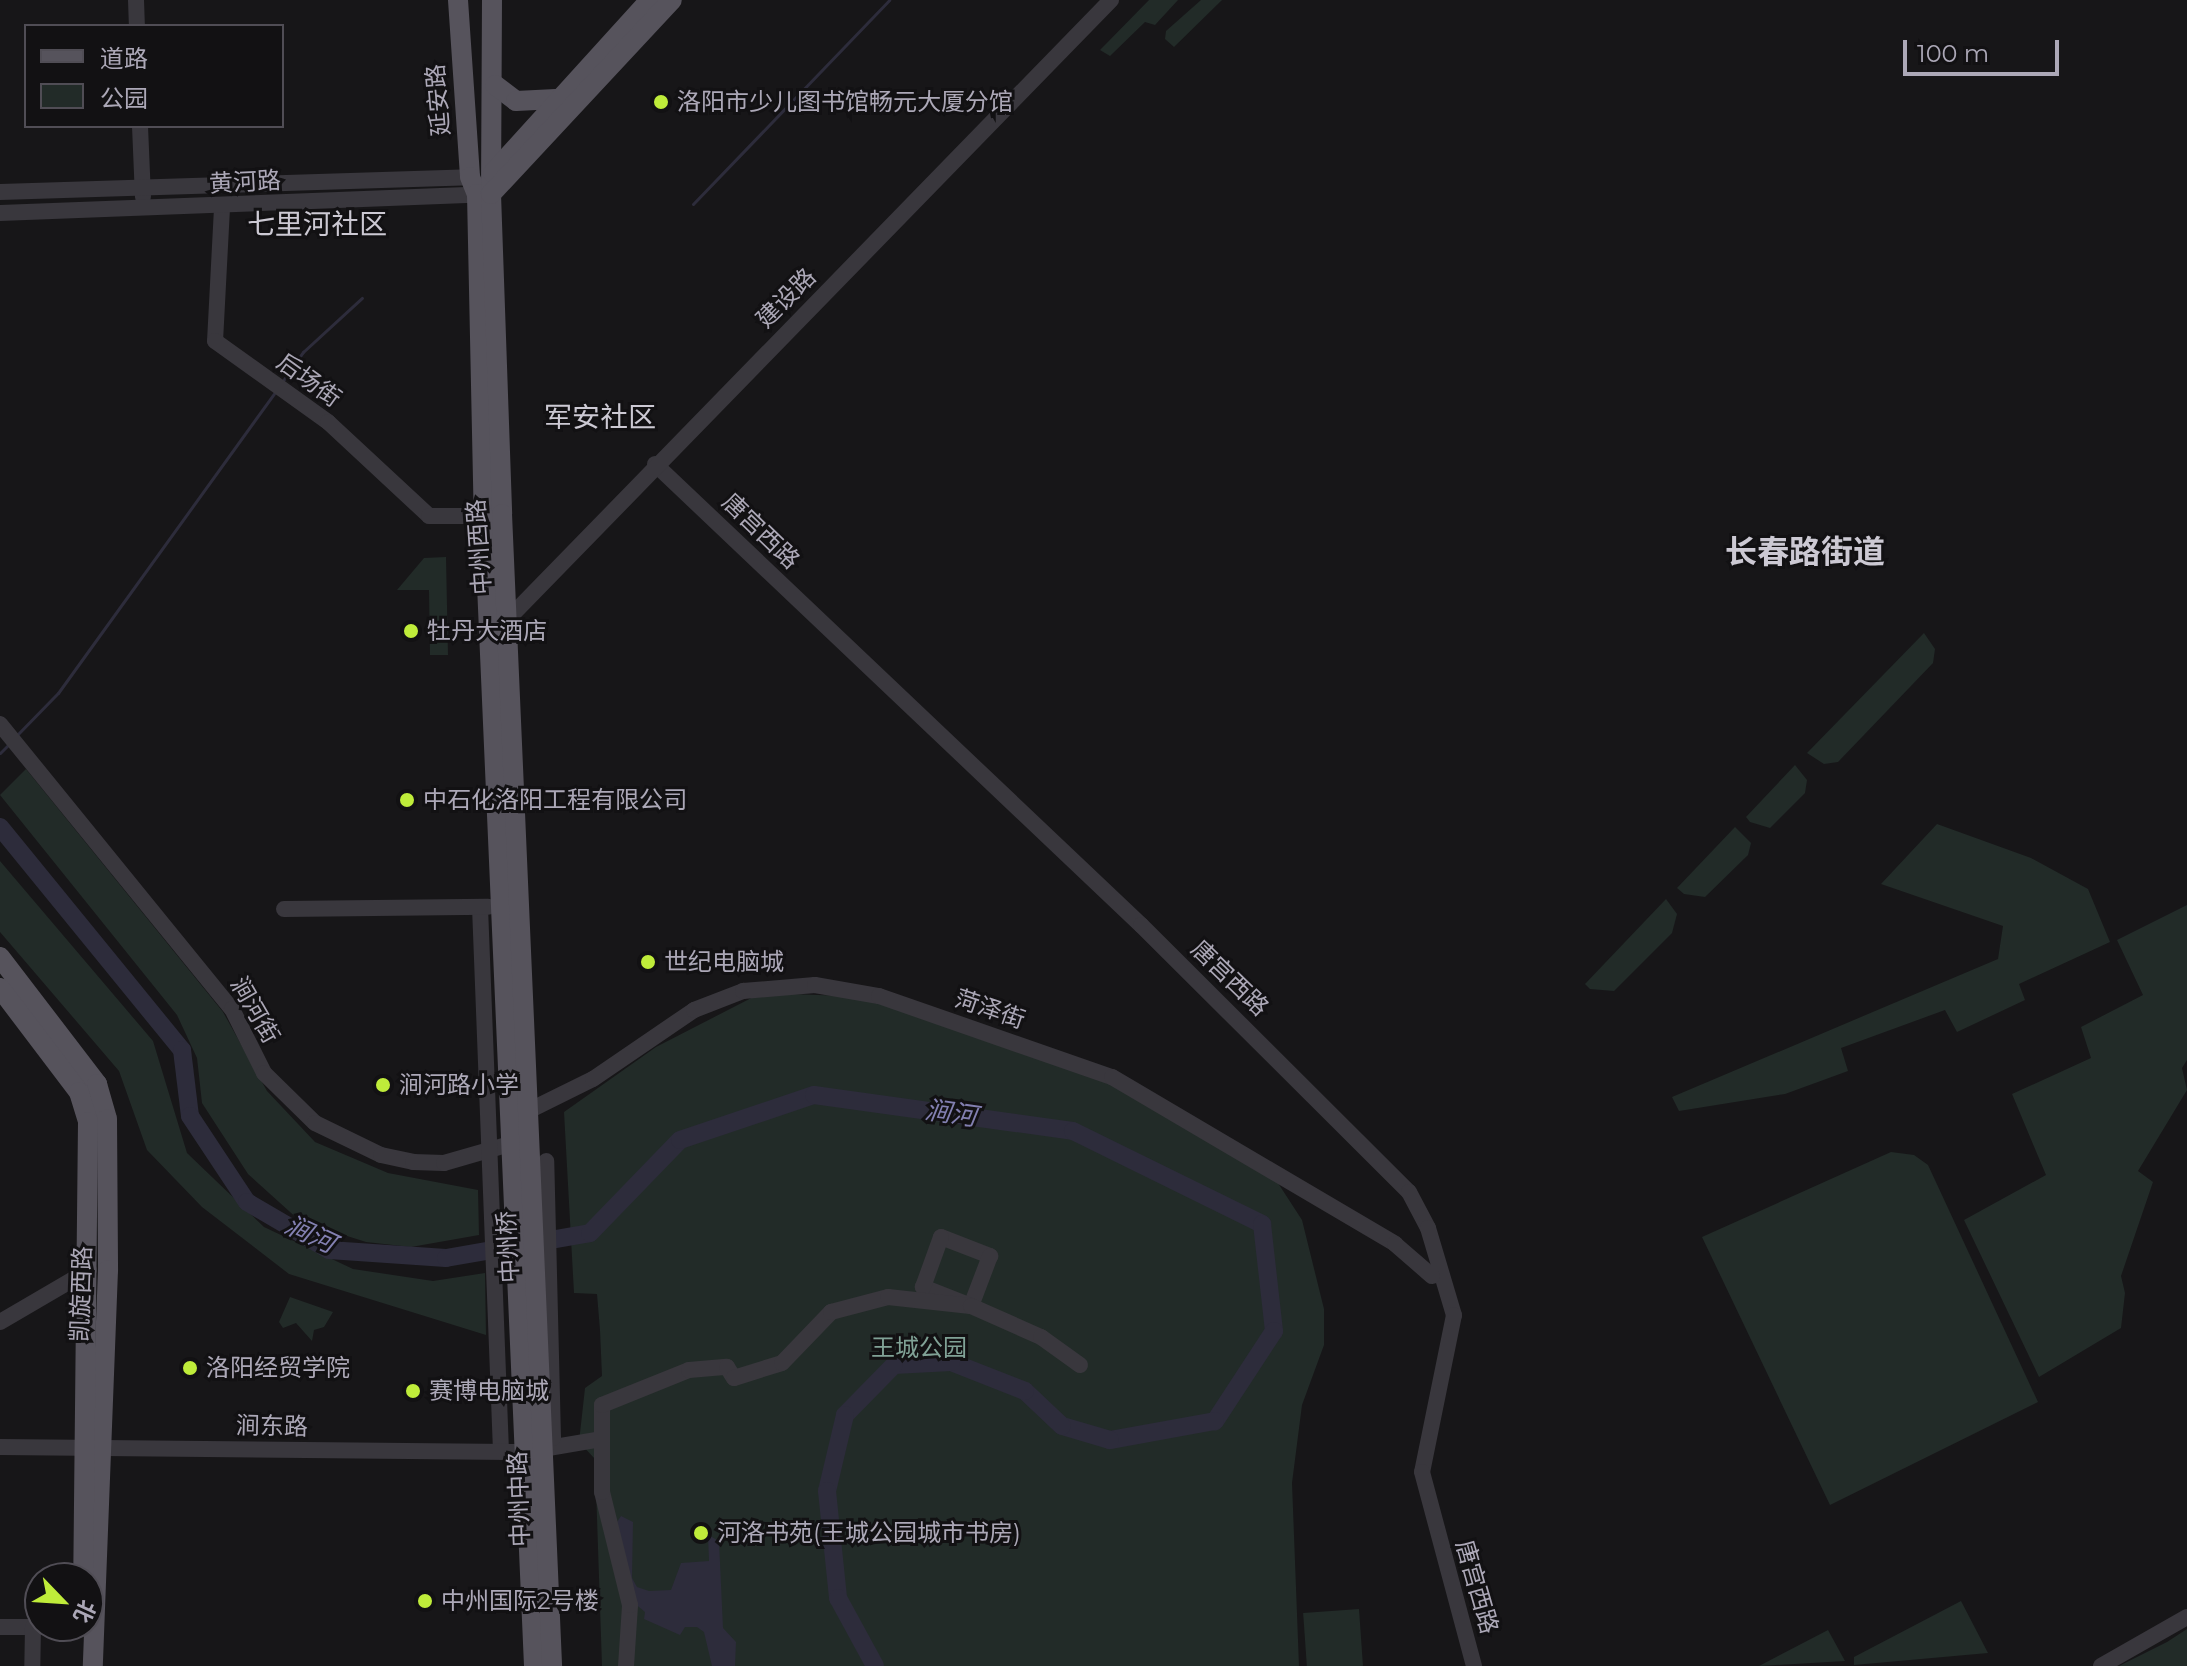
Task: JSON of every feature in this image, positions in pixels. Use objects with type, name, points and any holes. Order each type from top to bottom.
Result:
[{"type":"main road","name":"延安路","points":[[458,0],[483,185]]},
{"type":"main road","points":[[483,185],[495,85],[492,0]]},
{"type":"main road","points":[[483,185],[556,99],[650,0]]},
{"type":"main road","points":[[483,185],[672,0]]},
{"type":"main road","points":[[495,85],[516,101],[556,99]]},
{"type":"main road","name":"中州西路","points":[[483,185],[484,516],[505,622]]},
{"type":"main road","name":"中州西路","points":[[483,185],[505,622],[499,907],[518,1115],[513,1157]]},
{"type":"main road","name":"凯旋西路","points":[[0,957],[97,1084],[107,1119],[110,1169],[84,1562]]},
{"type":"main road","name":"凯旋西路","points":[[0,988],[79,1092],[88,1122],[92,1170],[89,1270],[94,1445],[93,1666]]},
{"type":"main road","name":"中州桥","points":[[513,1157],[526,1330]]},
{"type":"main road","name":"中州中路","points":[[526,1330],[552,1666]]},
{"type":"main road","name":"中州中路","points":[[534,1448],[534,1666]]},
{"type":"main road","points":[[82,1666],[83,1642]]},
{"type":"street","points":[[136,0],[137,24]]},
{"type":"street","name":"建设路","points":[[654,471],[1111,0]]},
{"type":"street","name":"建设路","points":[[505,622],[1124,0]]},
{"type":"street","points":[[140,128],[143,211]]},
{"type":"street","name":"黄河路","points":[[0,192],[483,185]]},
{"type":"street","name":"黄河路","points":[[0,213],[222,208],[483,185]]},
{"type":"street","name":"后场街","points":[[222,208],[215,341],[288,392],[429,516],[484,516]]},
{"type":"street","name":"唐宫西路","points":[[654,471],[1375,1168],[1418,1233],[1442,1316],[1440,1351],[1416,1447],[1416,1471],[1465,1666]]},
{"type":"street","name":"唐宫西路","points":[[654,471],[1141,925],[1383,1161],[1409,1192],[1428,1228],[1454,1315],[1422,1472],[1474,1666]]},
{"type":"street","name":"涧河街","points":[[3,728],[29,755],[232,1009],[264,1073],[315,1123],[381,1155],[413,1162],[444,1163],[513,1157]]},
{"type":"street","points":[[284,909],[499,907],[526,1330],[501,1449]]},
{"type":"street","name":"菏泽街","points":[[518,1115],[593,1079],[694,1010],[743,991],[815,985],[879,996],[1112,1077],[1395,1244],[1432,1276]]},
{"type":"street","points":[[971,1306],[990,1256],[941,1237],[923,1287],[1041,1337],[1080,1365]]},
{"type":"street","points":[[0,1322],[89,1270]]},
{"type":"street","points":[[626,1666],[630,1605],[602,1492],[602,1405],[689,1370],[727,1367],[734,1378],[782,1363],[831,1312],[853,1303],[888,1297],[971,1306]]},
{"type":"street","name":"涧东路","points":[[0,1447],[501,1449],[601,1439]]},
{"type":"street","name":"涧东路","points":[[0,1441],[94,1445]]},
{"type":"street","points":[[2101,1666],[2187,1617]]},
{"type":"street","points":[[0,1627],[33,1627],[32,1666]]},
{"type":"green space","points":[[1149,0],[1178,0],[1155,25],[1145,22],[1110,56],[1100,50]]},
{"type":"green space","points":[[1201,0],[1222,0],[1174,47],[1165,39],[1166,31]]},
{"type":"green space","points":[[446,557],[448,655],[430,655],[429,590],[397,590],[424,558]]},
{"type":"green space","points":[[1924,633],[1935,649],[1933,663],[1838,762],[1824,764],[1807,753]]},
{"type":"green space","points":[[1795,765],[1807,780],[1805,793],[1770,828],[1750,822],[1746,817]]},
{"type":"green space","points":[[26,769],[223,1012],[267,1091],[315,1142],[388,1173],[478,1190],[479,1235],[411,1247],[366,1242],[300,1221],[248,1174],[202,1103],[197,1058],[177,1015],[0,795]]},
{"type":"green space","points":[[1937,824],[2031,858],[2088,889],[2110,942],[2019,984],[2025,1000],[1957,1032],[1945,1010],[1841,1048],[1848,1071],[1785,1094],[1679,1111],[1672,1097],[1998,959],[2003,926],[1881,884]]},
{"type":"green space","points":[[1735,827],[1751,843],[1748,855],[1705,897],[1684,894],[1677,888]]},
{"type":"green space","points":[[0,861],[153,1041],[187,1153],[264,1227],[353,1269],[433,1281],[485,1273],[486,1335],[289,1274],[202,1207],[147,1150],[119,1071],[0,932]]},
{"type":"green space","points":[[1666,899],[1677,914],[1672,933],[1614,991],[1590,989],[1585,984]]},
{"type":"green space","points":[[2187,905],[2187,1060],[2182,1068],[2187,1090],[2138,1171],[2153,1182],[2121,1276],[2125,1293],[2121,1328],[2039,1377],[1964,1220],[2046,1175],[2012,1094],[2091,1058],[2081,1027],[2143,995],[2117,940]]},
{"type":"green space","name":"王城公园","points":[[761,993],[846,996],[912,1007],[1168,1104],[1265,1163],[1302,1220],[1324,1309],[1324,1345],[1302,1405],[1292,1483],[1299,1666],[602,1666],[595,1459],[579,1442],[585,1388],[602,1376],[600,1330],[597,1294],[574,1293],[564,1112],[656,1047]]},
{"type":"green space","points":[[1891,1152],[1914,1155],[1928,1165],[2038,1402],[1830,1505],[1702,1237]]},
{"type":"green space","points":[[290,1297],[333,1312],[324,1327],[314,1330],[312,1341],[296,1323],[283,1328],[279,1322]]},
{"type":"green space","points":[[1961,1601],[1988,1653],[1854,1665],[1854,1657]]},
{"type":"green space","points":[[1359,1609],[1363,1666],[1307,1666],[1303,1613]]},
{"type":"green space","points":[[2187,1629],[2187,1666],[2119,1666],[2167,1642]]},
{"type":"green space","points":[[1828,1630],[1845,1661],[1759,1666]]},
{"type":"shaded area","points":[[621,1516],[633,1522],[632,1578],[637,1587],[649,1591],[671,1590],[681,1563],[709,1561],[708,1535],[719,1541],[723,1628],[736,1642],[735,1666],[712,1666],[704,1632],[697,1627],[685,1627],[680,1635],[644,1619],[645,1612],[633,1602],[617,1522]]},
{"type":"waterway","points":[[693,204],[889,0]]},
{"type":"waterway","points":[[282,382],[303,352],[362,298]]},
{"type":"waterway","points":[[16,736],[58,693],[276,391]]},
{"type":"waterway","points":[[0,753],[8,745]]},
{"type":"waterway","name":"涧河","points":[[0,827],[182,1050],[190,1116],[247,1202],[329,1250],[446,1258],[590,1233],[680,1140],[814,1095],[1073,1131],[1262,1224],[1274,1331],[1215,1421],[1110,1440],[1062,1426],[1025,1391],[951,1362],[894,1365],[845,1415],[827,1491],[838,1598],[875,1666]]},
{"type":"place","name":"洛阳市少儿图书馆畅元大厦分馆","points":[[661,102]]},
{"type":"place","name":"牡丹大酒店","points":[[411,631]]},
{"type":"place","name":"中石化洛阳工程有限公司","points":[[407,800]]},
{"type":"place","name":"世纪电脑城","points":[[648,962]]},
{"type":"place","name":"涧河路小学","points":[[383,1085]]},
{"type":"place","name":"洛阳经贸学院","points":[[190,1368]]},
{"type":"place","name":"赛博电脑城","points":[[413,1391]]},
{"type":"place","name":"河洛书苑(王城公园城市书房)","points":[[701,1533]]},
{"type":"place","name":"中州国际2号楼","points":[[425,1601]]},
{"type":"district","name":"七里河社区","points":[[317,224]]},
{"type":"district","name":"军安社区","points":[[600,417]]},
{"type":"district","name":"长春路街道","points":[[1805,552]]}]
